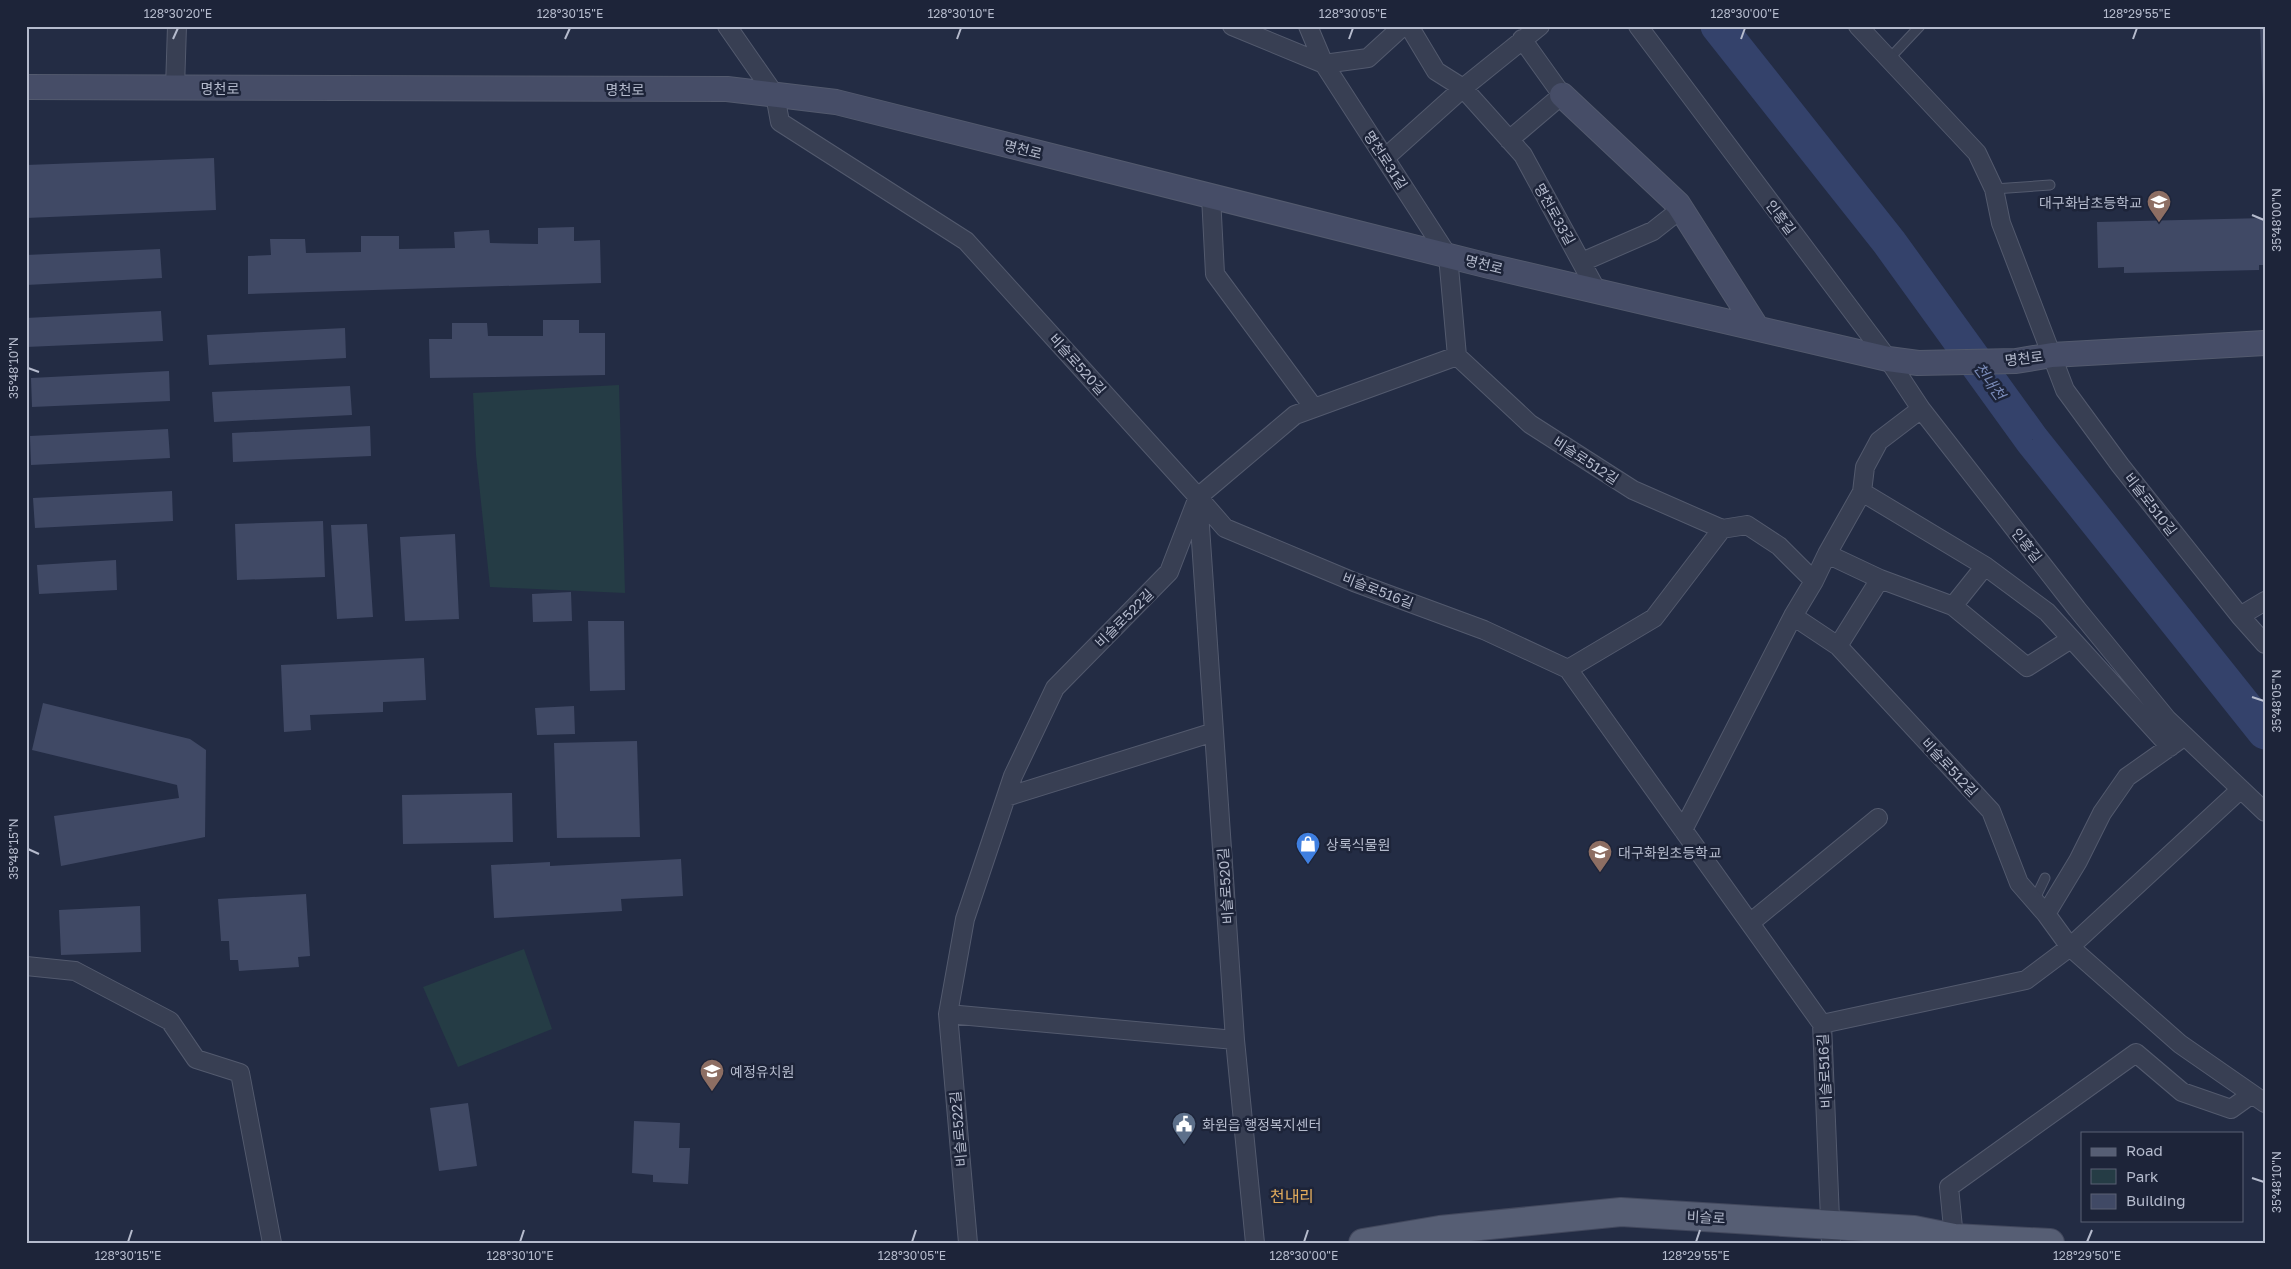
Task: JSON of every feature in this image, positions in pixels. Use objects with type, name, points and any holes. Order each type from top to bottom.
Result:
[{"type":"main road","name":"비슬로","points":[[1363,1243],[1440,1230],[1621,1212],[1832,1234],[1914,1230],[1954,1238],[2050,1243]]},
{"type":"street","points":[[175,88],[177,26]]},
{"type":"street","points":[[727,26],[775,95]]},
{"type":"street","points":[[1232,26],[1324,64],[1368,58],[1403,26]]},
{"type":"street","name":"명천로31길","points":[[1308,26],[1324,64],[1448,256]]},
{"type":"street","name":"명천로33길","points":[[1409,26],[1436,71],[1462,88],[1523,155],[1597,291]]},
{"type":"street","points":[[1385,158],[1462,88],[1540,26]]},
{"type":"street","name":"인흥길","points":[[1638,26],[1888,359],[1922,409],[2077,609],[2167,719],[2265,812]]},
{"type":"street","name":"비슬로510길","points":[[1858,26],[1977,153],[1994,189],[2001,222],[2065,390],[2120,465],[2240,616],[2265,644]]},
{"type":"street","points":[[1522,39],[1562,95],[1681,209],[1757,328]]},
{"type":"street","name":"명천로","points":[[26,87],[727,89],[836,102],[1448,256],[1888,359],[1918,363],[2016,361],[2052,355],[2265,343]]},
{"type":"street","name":"비슬로520길","points":[[775,95],[780,122],[966,242],[1198,497],[1235,1040],[1255,1243]]},
{"type":"street","points":[[1509,140],[1562,95]]},
{"type":"street","points":[[1211,196],[1215,274],[1314,408]]},
{"type":"street","points":[[1582,262],[1653,231],[1681,209]]},
{"type":"street","points":[[1448,256],[1457,356]]},
{"type":"street","name":"비슬로522길","points":[[968,1243],[948,1014],[965,919],[1013,776],[1055,688],[1169,572],[1198,497],[1295,415],[1457,356]]},
{"type":"street","name":"비슬로512길","points":[[1457,356],[1530,424],[1632,490],[1722,529]]},
{"type":"street","points":[[1683,830],[1792,616],[1814,581],[1862,492],[1865,467],[1879,441],[1922,409]]},
{"type":"street","points":[[1862,492],[1985,566],[2047,612],[2170,747]]},
{"type":"street","name":"비슬로516길","points":[[1198,497],[1225,528],[1354,582],[1484,630],[1568,669],[1822,1024],[1832,1234]]},
{"type":"street","points":[[1568,669],[1654,618],[1722,529],[1747,525],[1779,546],[1814,581]]},
{"type":"street","points":[[1827,554],[1880,579],[1953,606],[2027,667],[2071,639]]},
{"type":"street","points":[[1953,606],[1985,566]]},
{"type":"street","points":[[1838,646],[1880,579]]},
{"type":"street","points":[[2240,616],[2265,601]]},
{"type":"street","points":[[2059,624],[2077,609]]},
{"type":"street","name":"비슬로512길","points":[[1792,616],[1838,646],[1991,810],[2019,883],[2070,947],[2180,1044],[2258,1098]]},
{"type":"street","points":[[1006,797],[1214,732]]},
{"type":"street","points":[[2040,907],[2078,861],[2102,813],[2127,777],[2186,737]]},
{"type":"street","points":[[1822,1024],[2026,980],[2070,947],[2241,789]]},
{"type":"street","points":[[1750,923],[1878,818]]},
{"type":"street","points":[[26,966],[75,971],[170,1021],[196,1058],[240,1073],[272,1243]]},
{"type":"street","points":[[948,1014],[1235,1040]]},
{"type":"street","name":"비슬로512길","points":[[1954,1238],[1949,1187],[2136,1053],[2182,1092],[2230,1109],[2258,1098]]},
{"type":"lane","points":[[1888,60],[1920,26]]},
{"type":"lane","points":[[1994,189],[2050,184]]},
{"type":"lane","points":[[2040,907],[2046,878]]},
{"type":"green space","points":[[619,385],[625,593],[490,587],[476,455],[473,393]]},
{"type":"green space","points":[[524,949],[552,1029],[458,1067],[423,987]]},
{"type":"building","points":[[2260,26],[2265,26],[2265,101],[2263,101]]},
{"type":"building","points":[[214,158],[216,210],[26,218],[26,165]]},
{"type":"building","points":[[2265,218],[2265,265],[2259,265],[2259,270],[2124,273],[2124,267],[2098,268],[2097,222]]},
{"type":"building","points":[[574,227],[574,241],[600,240],[601,283],[248,294],[248,256],[271,255],[270,239],[305,239],[306,253],[361,252],[361,236],[399,236],[399,249],[455,248],[454,232],[489,230],[490,243],[538,244],[538,228]]},
{"type":"building","points":[[160,249],[162,278],[26,285],[26,255]]},
{"type":"building","points":[[161,311],[163,341],[26,347],[26,318]]},
{"type":"building","points":[[543,320],[579,320],[579,333],[605,333],[605,375],[430,378],[429,339],[452,339],[452,323],[487,323],[488,336],[543,336]]},
{"type":"building","points":[[345,328],[346,358],[209,365],[207,335]]},
{"type":"building","points":[[169,371],[170,401],[32,407],[31,378]]},
{"type":"building","points":[[350,386],[352,415],[214,422],[212,392]]},
{"type":"building","points":[[370,426],[371,456],[233,462],[232,433]]},
{"type":"building","points":[[168,429],[170,458],[31,465],[30,436]]},
{"type":"building","points":[[172,491],[173,521],[35,528],[33,498]]},
{"type":"building","points":[[323,521],[325,577],[237,580],[235,524]]},
{"type":"building","points":[[367,524],[373,617],[337,619],[331,525]]},
{"type":"building","points":[[455,534],[459,619],[405,621],[400,537]]},
{"type":"building","points":[[116,560],[117,590],[39,594],[37,565]]},
{"type":"building","points":[[571,592],[572,621],[533,622],[532,594]]},
{"type":"building","points":[[588,621],[624,621],[625,690],[590,691]]},
{"type":"building","points":[[424,658],[426,700],[383,702],[383,712],[310,715],[311,730],[284,732],[281,665]]},
{"type":"building","points":[[43,703],[190,739],[206,750],[205,837],[61,866],[54,816],[179,798],[177,785],[32,750]]},
{"type":"building","points":[[574,706],[575,734],[537,735],[535,708]]},
{"type":"building","points":[[637,741],[640,837],[557,838],[554,743]]},
{"type":"building","points":[[512,793],[513,842],[403,844],[402,795]]},
{"type":"building","points":[[681,859],[683,896],[621,899],[622,911],[494,918],[491,865],[550,862],[550,866]]},
{"type":"building","points":[[306,894],[310,956],[298,957],[299,967],[239,971],[238,960],[230,960],[229,941],[221,941],[218,899]]},
{"type":"building","points":[[140,906],[141,952],[61,955],[59,910]]},
{"type":"building","points":[[468,1103],[477,1166],[439,1171],[430,1108]]},
{"type":"building","points":[[634,1121],[680,1123],[679,1148],[690,1148],[688,1184],[653,1182],[653,1175],[632,1173]]},
{"type":"waterway","name":"천내천","points":[[1718,26],[1889,242],[2032,440],[2265,732]]},
{"type":"place","name":"대구화남초등학교","points":[[2159,223]]},
{"type":"place","name":"상록식물원","points":[[1308,865]]},
{"type":"place","name":"대구화원초등학교","points":[[1600,873]]},
{"type":"place","name":"예정유치원","points":[[712,1092]]},
{"type":"place","name":"화원읍 행정복지센터","points":[[1184,1145]]},
{"type":"district","name":"천내리","points":[[1292,1196]]}]
